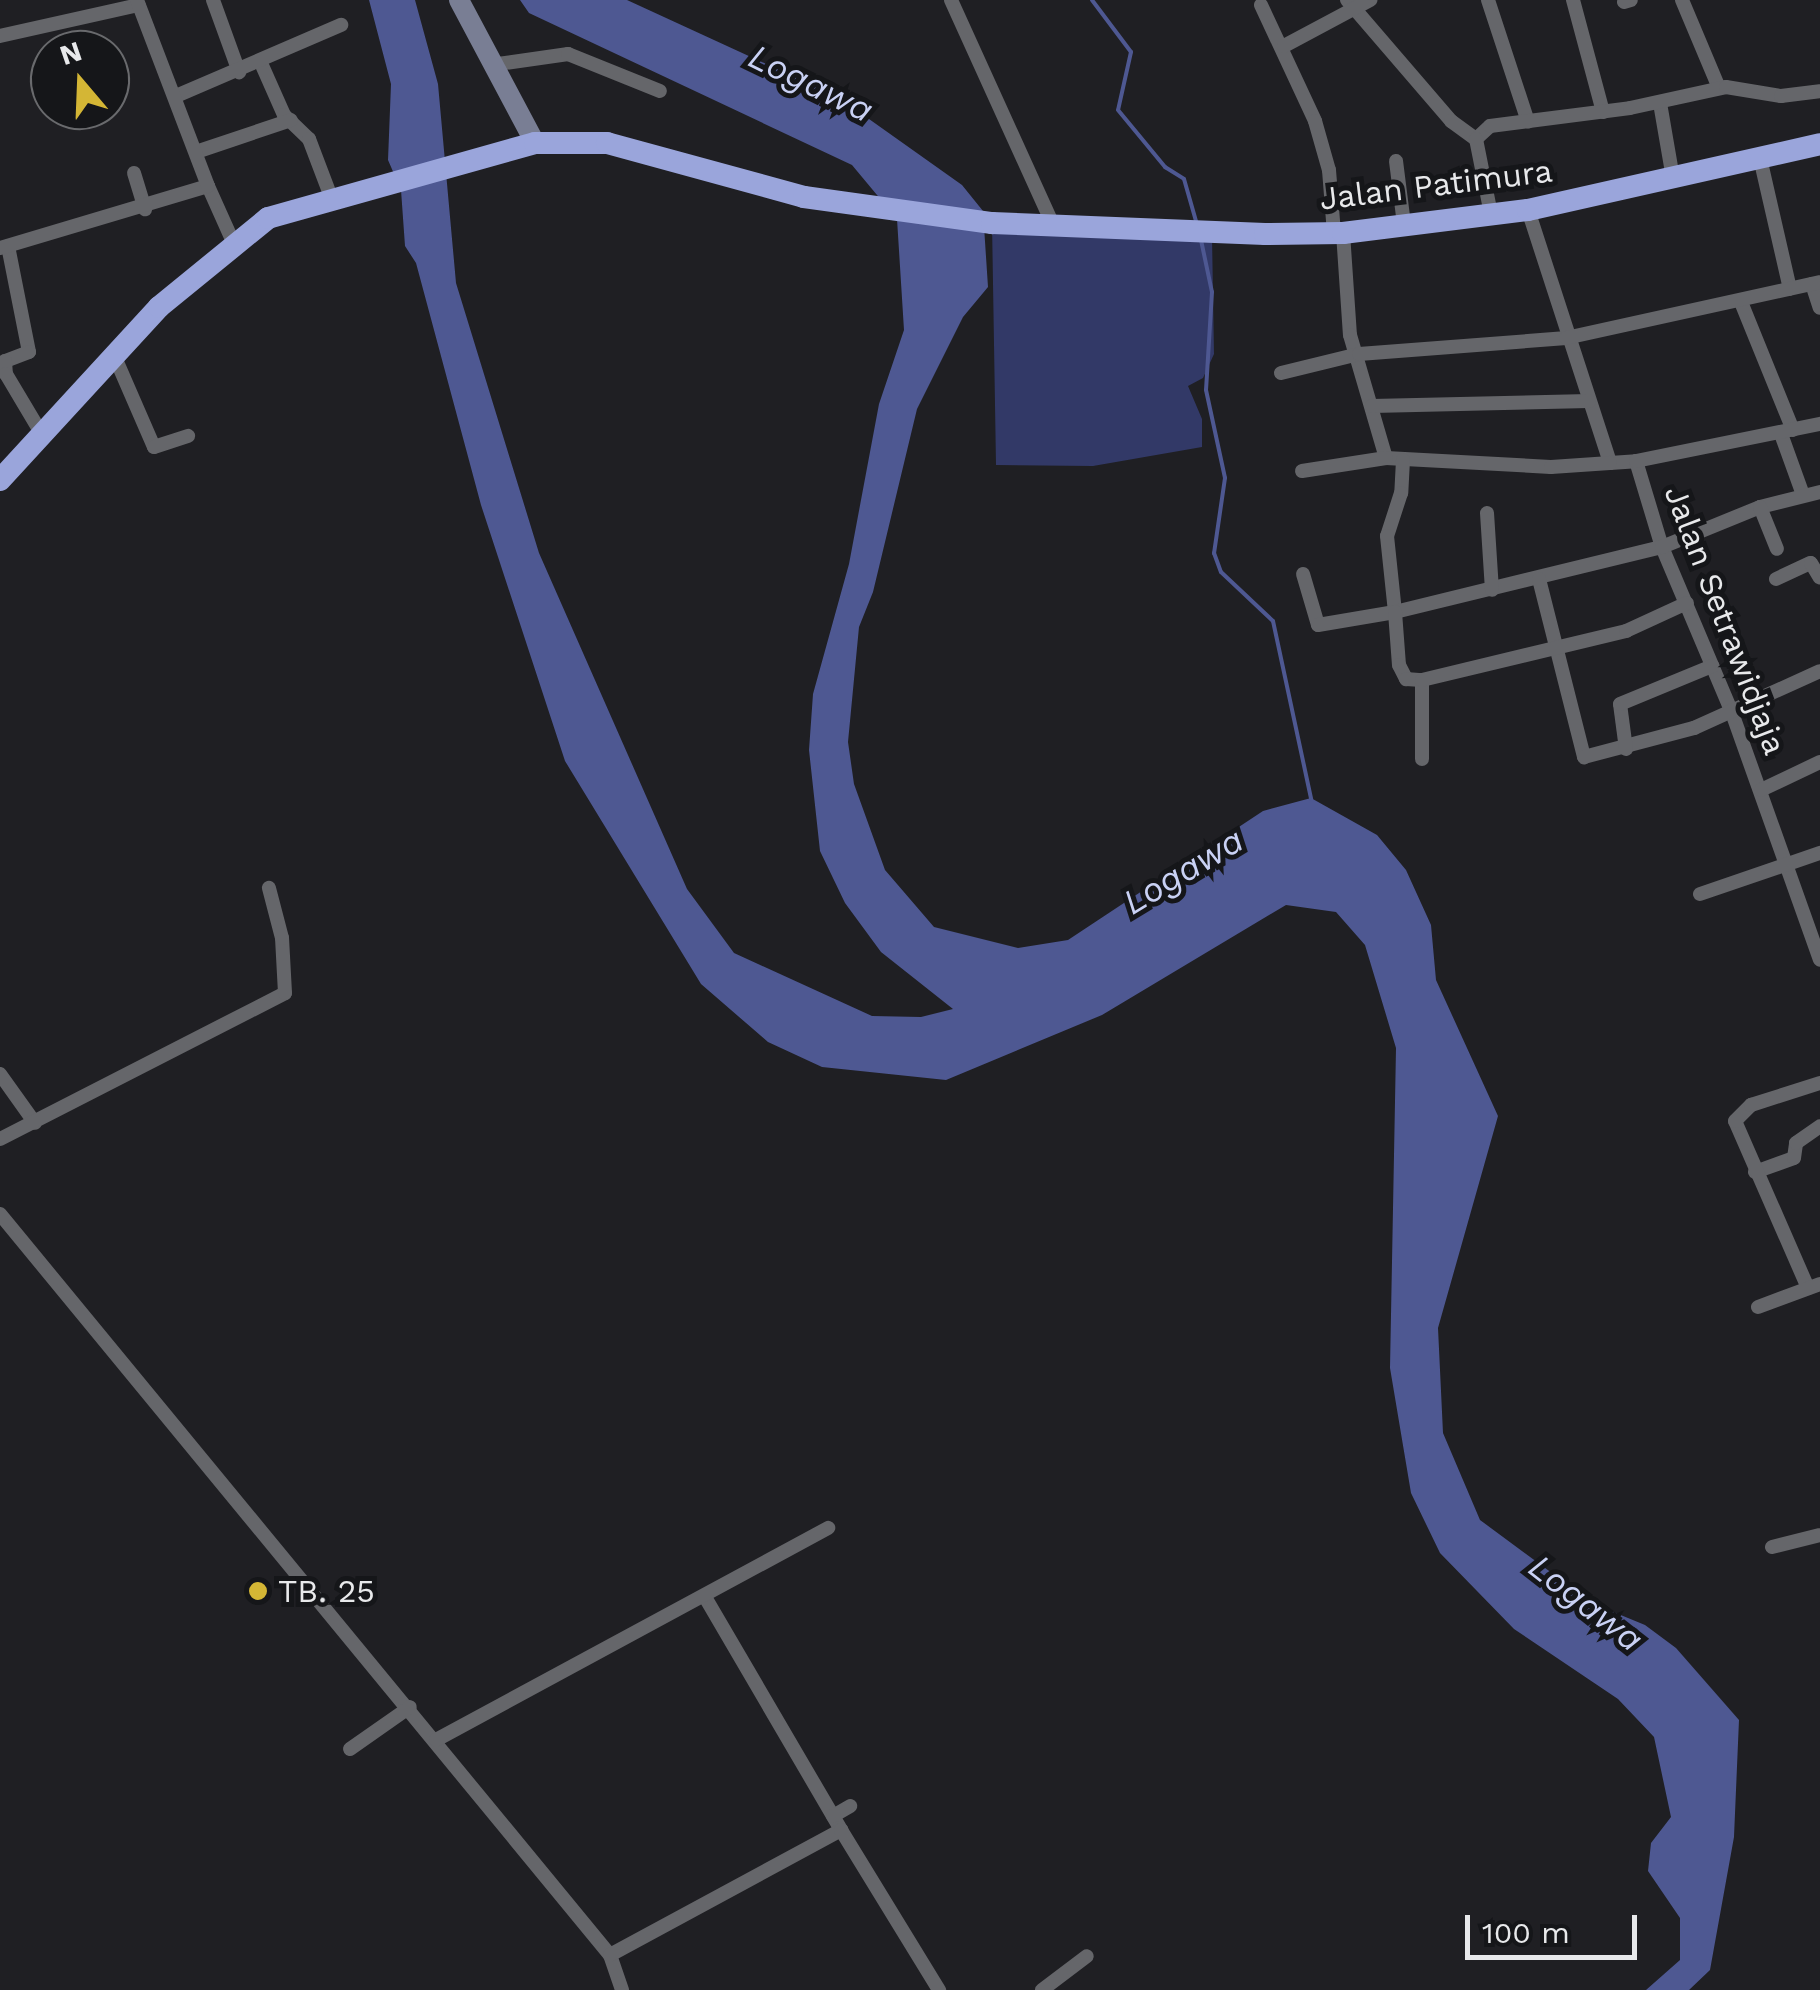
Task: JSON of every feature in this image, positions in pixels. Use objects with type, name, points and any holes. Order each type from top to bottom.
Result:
[{"type":"highway","name":"Jalan Patimura","points":[[0,480],[114,356],[233,242],[268,218],[359,189],[535,143],[607,143],[804,196],[1024,226],[1216,233],[1338,233],[1528,210],[1820,144]]},
{"type":"main road","points":[[459,0],[498,64],[535,143]]},
{"type":"street","points":[[212,0],[239,72]]},
{"type":"street","points":[[951,0],[1054,227]]},
{"type":"street","points":[[1488,0],[1528,122]]},
{"type":"street","points":[[1573,0],[1602,112]]},
{"type":"street","points":[[1682,0],[1719,88]]},
{"type":"street","points":[[0,36],[138,2],[233,242]]},
{"type":"street","points":[[1284,46],[1358,2],[1402,67],[1476,139],[1491,214]]},
{"type":"street","points":[[1262,5],[1284,46],[1329,170],[1350,335],[1386,458]]},
{"type":"street","points":[[176,96],[260,63],[341,24]]},
{"type":"street","points":[[498,64],[568,54],[660,91]]},
{"type":"street","points":[[260,63],[291,120],[309,138],[332,197]]},
{"type":"street","points":[[1476,139],[1490,126],[1660,103],[1719,88],[1752,87],[1781,96],[1820,92]]},
{"type":"street","points":[[1660,103],[1673,178]]},
{"type":"street","points":[[196,152],[291,120]]},
{"type":"street","points":[[1760,158],[1790,289]]},
{"type":"street","points":[[1396,161],[1404,224]]},
{"type":"street","points":[[134,172],[145,208]]},
{"type":"street","points":[[42,436],[6,374],[5,362],[29,352],[4,247],[145,208],[208,186]]},
{"type":"street","points":[[1528,210],[1566,338],[1610,463]]},
{"type":"street","points":[[1281,373],[1358,354],[1566,338],[1816,283],[1820,308]]},
{"type":"street","points":[[1741,302],[1787,432],[1802,492]]},
{"type":"street","points":[[114,356],[154,447],[188,436]]},
{"type":"street","points":[[1372,406],[1589,401]]},
{"type":"street","points":[[1636,462],[1820,424]]},
{"type":"street","name":"Jalan Setrawidjaja","points":[[1302,471],[1386,458],[1552,468],[1636,462],[1662,547],[1813,920],[1820,960]]},
{"type":"street","points":[[1402,460],[1402,492],[1386,536],[1399,665],[1406,680],[1555,652],[1626,631],[1687,603]]},
{"type":"street","points":[[1303,574],[1318,624],[1395,612],[1662,547],[1802,492],[1820,492]]},
{"type":"street","points":[[1760,507],[1777,550]]},
{"type":"street","points":[[1487,514],[1492,590]]},
{"type":"street","points":[[1776,580],[1811,563],[1820,578]]},
{"type":"street","points":[[1539,579],[1580,753],[1596,758],[1626,749],[1731,710],[1820,670]]},
{"type":"street","points":[[1626,749],[1620,704],[1712,666]]},
{"type":"street","points":[[1422,680],[1422,759]]},
{"type":"street","points":[[1761,790],[1820,762]]},
{"type":"street","points":[[1700,894],[1820,853]]},
{"type":"street","points":[[0,1139],[285,993],[282,938],[269,888]]},
{"type":"street","points":[[0,1074],[35,1123]]},
{"type":"street","points":[[1758,1306],[1814,1286],[1755,1172],[1736,1115],[1820,1083]]},
{"type":"street","points":[[1755,1172],[1794,1158],[1799,1140],[1820,1126]]},
{"type":"street","points":[[0,1214],[410,1707],[610,1956],[622,1990]]},
{"type":"street","points":[[436,1740],[828,1528]]},
{"type":"street","points":[[1772,1547],[1820,1535]]},
{"type":"street","points":[[705,1597],[939,1990]]},
{"type":"street","points":[[350,1750],[410,1707]]},
{"type":"street","points":[[610,1956],[837,1822],[850,1806]]},
{"type":"street","points":[[1042,1990],[1088,1956]]},
{"type":"shaded area","points":[[992,223],[1212,236],[1214,354],[1203,378],[1188,386],[1202,419],[1202,447],[1093,466],[996,465]]},
{"type":"water","name":"Logawa","points":[[369,0],[415,0],[438,84],[456,283],[539,553],[687,889],[734,953],[872,1016],[921,1017],[953,1009],[881,952],[845,903],[820,851],[809,750],[813,694],[849,564],[879,404],[904,330],[897,219],[852,165],[529,13],[520,0],[627,0],[838,97],[962,185],[983,211],[988,287],[963,317],[917,409],[873,592],[859,627],[848,742],[854,784],[885,870],[934,927],[1018,948],[1068,940],[1263,811],[1311,798],[1377,835],[1406,870],[1431,925],[1436,980],[1498,1116],[1438,1328],[1443,1433],[1480,1520],[1594,1604],[1645,1625],[1676,1648],[1739,1720],[1734,1837],[1710,1970],[1689,1990],[1646,1990],[1680,1960],[1680,1918],[1648,1871],[1651,1843],[1671,1817],[1654,1737],[1618,1699],[1514,1629],[1440,1553],[1411,1493],[1390,1368],[1396,1048],[1365,945],[1336,912],[1286,905],[1102,1015],[946,1080],[822,1067],[768,1042],[701,984],[565,761],[481,505],[416,263],[405,246],[401,190],[388,160],[391,84]]},
{"type":"waterway","points":[[1092,0],[1131,52],[1118,110],[1165,167],[1184,179],[1196,221]]},
{"type":"waterway","points":[[1201,240],[1212,292],[1206,390],[1225,478],[1214,553],[1221,572],[1273,621],[1311,799]]},
{"type":"place","name":"TB. 25","points":[[258,1591]]}]
